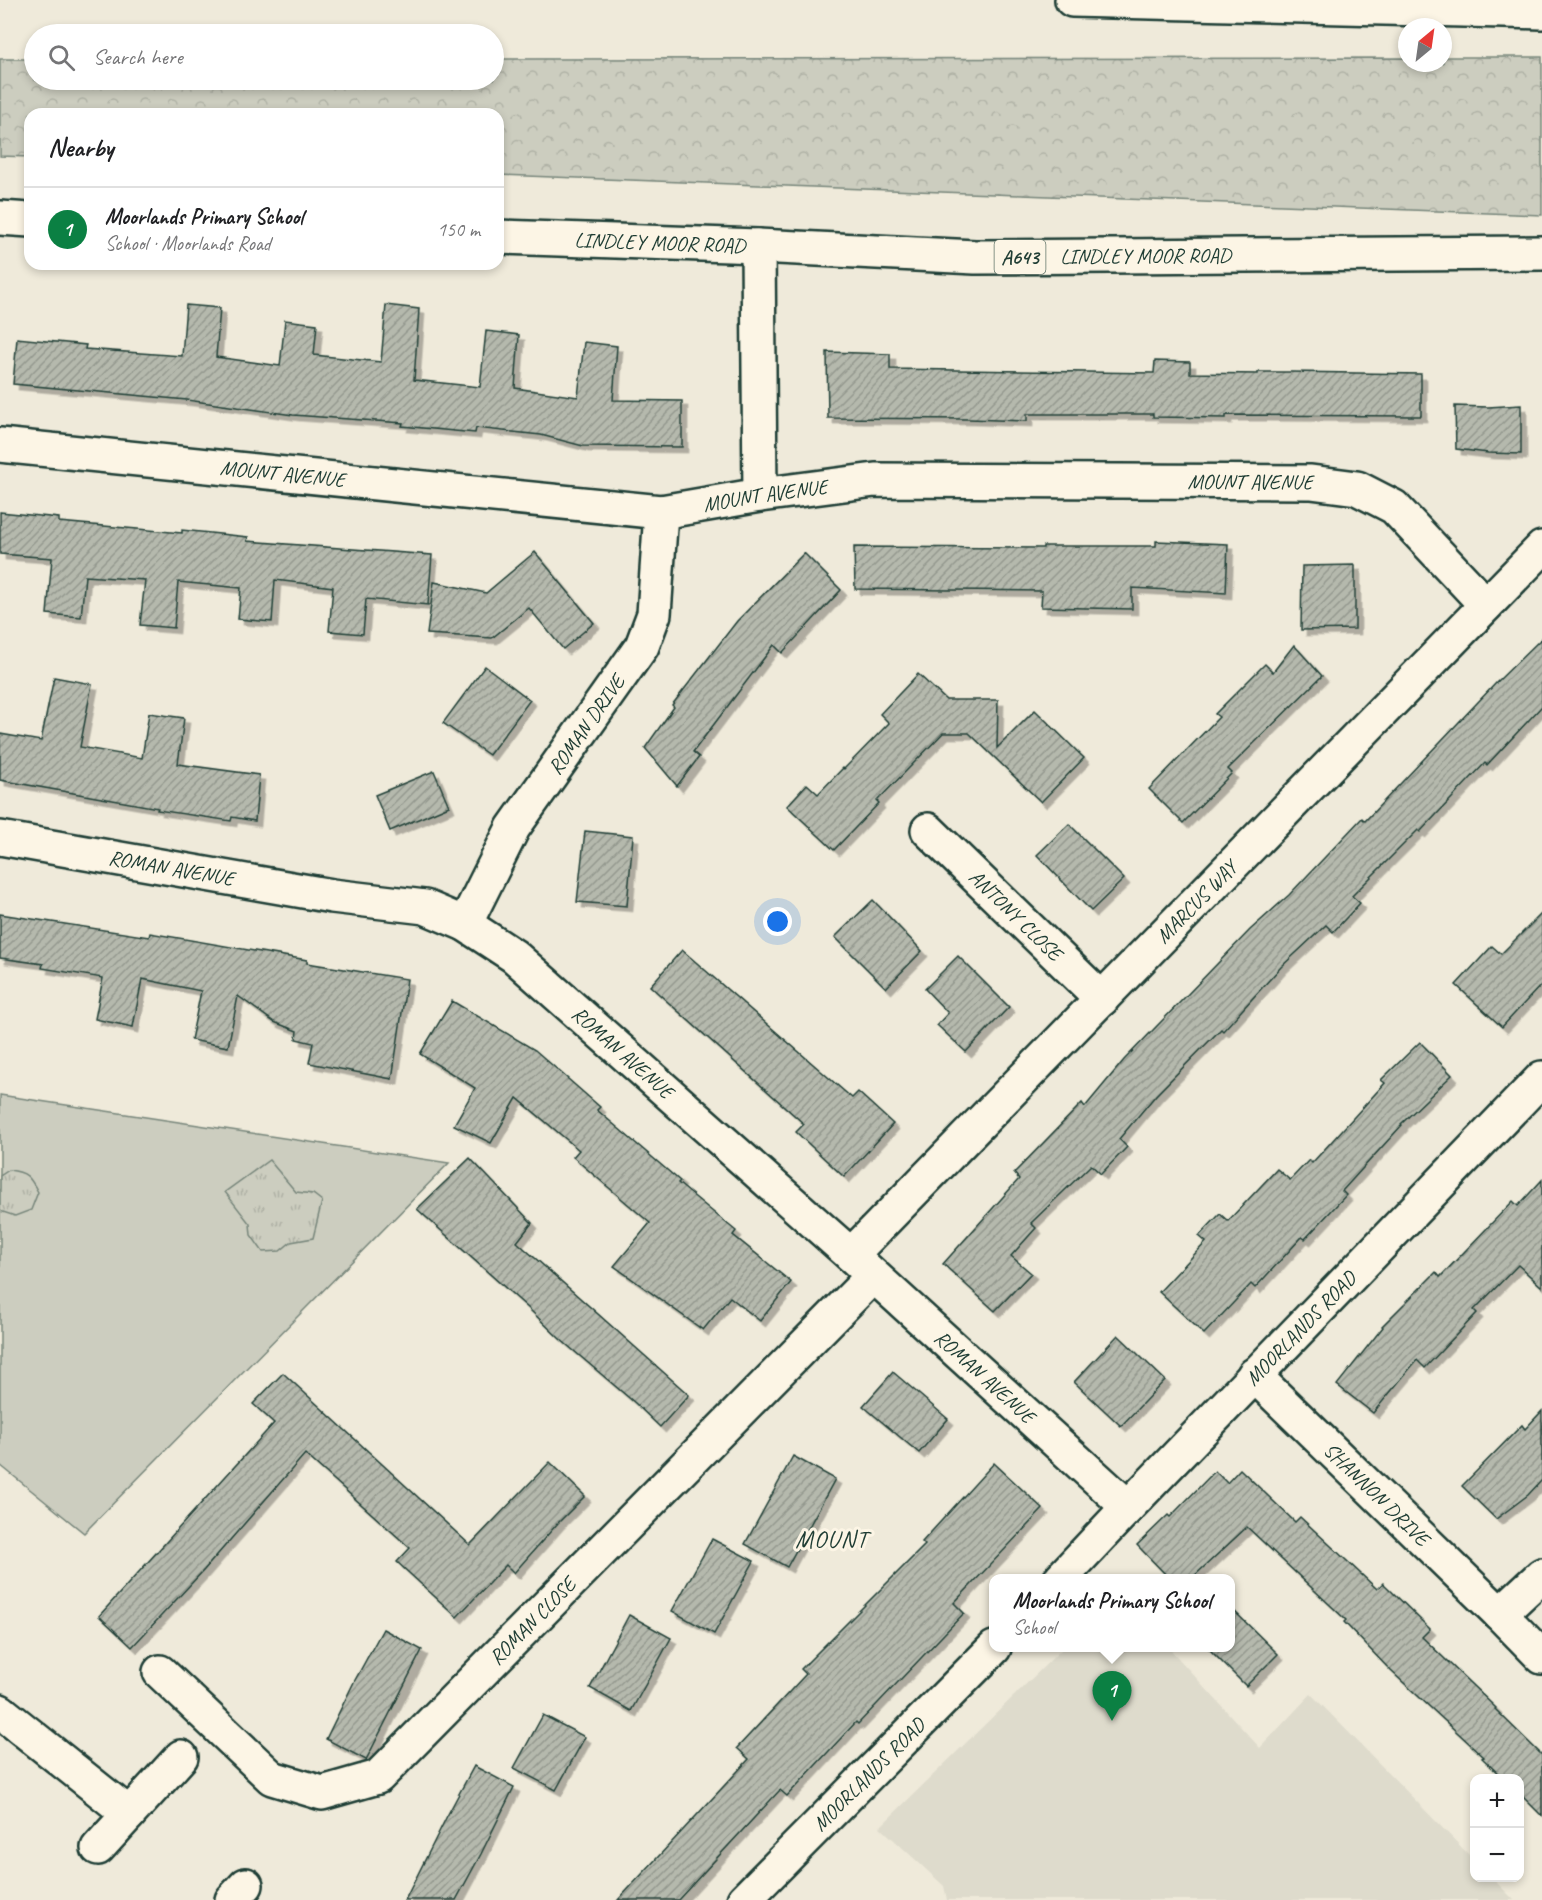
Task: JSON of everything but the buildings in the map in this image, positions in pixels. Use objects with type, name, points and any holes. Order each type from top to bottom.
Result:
[{"type":"main road","points":[[1072,0],[1542,12]]},
{"type":"main road","points":[[0,218],[24,220]]},
{"type":"main road","name":"LINDLEY MOOR ROAD","points":[[504,237],[758,246],[975,257],[1542,252]]},
{"type":"main road","points":[[758,246],[760,495]]},
{"type":"main road","name":"MOUNT AVENUE","points":[[0,445],[661,512],[760,495],[875,480],[1311,482],[1357,488],[1394,507],[1486,605]]},
{"type":"main road","name":"ROMAN DRIVE","points":[[465,924],[513,828],[642,646],[654,615],[661,512]]},
{"type":"main road","name":"MARCUS WAY","points":[[862,1265],[1102,999],[1542,548]]},
{"type":"main road","name":"ANTONY CLOSE","points":[[928,830],[1102,999]]},
{"type":"main road","name":"ROMAN AVENUE","points":[[0,838],[332,896],[424,908],[465,924],[514,956],[862,1265],[1128,1507]]},
{"type":"main road","name":"MOORLANDS ROAD","points":[[1064,1574],[1542,1078]]},
{"type":"main road","name":"ROMAN CLOSE","points":[[160,1672],[272,1778],[322,1793],[378,1777],[862,1265]]},
{"type":"main road","name":"SHANNON DRIVE","points":[[1254,1376],[1500,1614],[1542,1658]]},
{"type":"main road","points":[[1500,1614],[1542,1575]]},
{"type":"main road","name":"MOORLANDS ROAD","points":[[744,1900],[989,1652]]},
{"type":"main road","points":[[0,1711],[129,1814]]},
{"type":"main road","points":[[98,1848],[181,1758]]},
{"type":"shaded area","points":[[1059,1652],[1173,1652],[1260,1748],[1311,1694],[1470,1856],[1470,1882],[1496,1882],[1514,1900],[947,1900],[944,1886],[880,1827]]},
{"type":"green space","points":[[1452,57],[1542,57],[1542,215],[504,175],[504,108],[24,108],[24,157],[0,156],[0,59],[24,59],[24,90],[504,90],[504,59],[1398,58],[1398,72],[1452,72]]},
{"type":"green space","points":[[0,1095],[449,1163],[84,1533],[0,1465]]},
{"type":"green space","points":[[269,1160],[296,1192],[313,1194],[322,1201],[313,1238],[291,1242],[280,1251],[263,1252],[251,1235],[250,1224],[225,1192]]},
{"type":"green space","points":[[9,1170],[27,1176],[38,1192],[31,1210],[15,1216],[0,1211],[0,1176]]},
{"type":"place","name":"Moorlands Primary School","points":[[1112,1721]]},
{"type":"district","name":"MOUNT","points":[[832,1539]]}]
